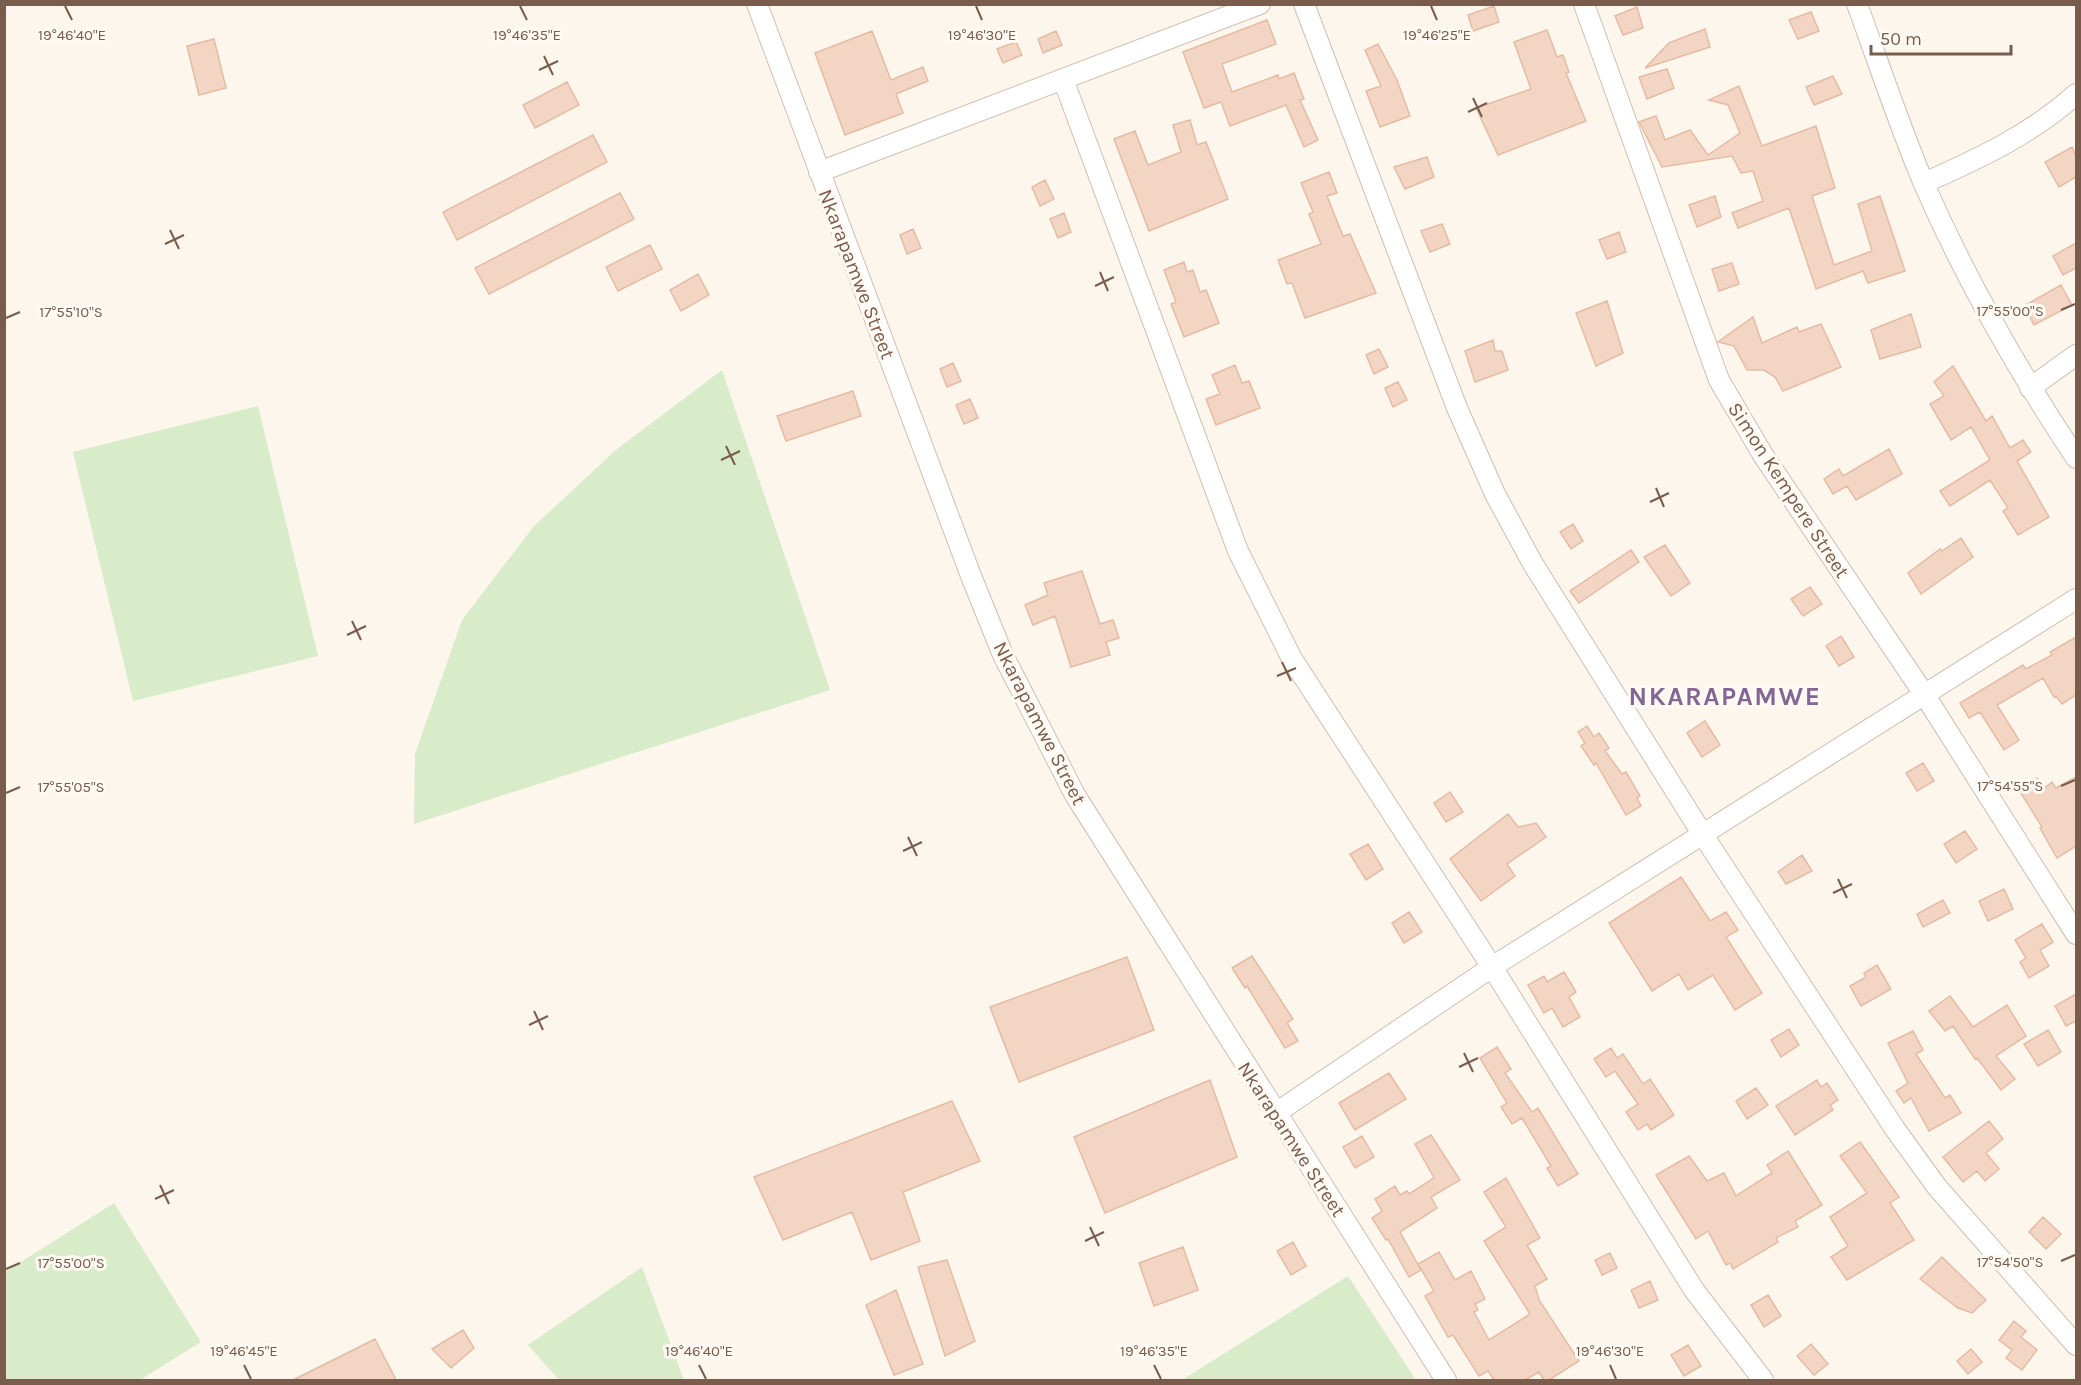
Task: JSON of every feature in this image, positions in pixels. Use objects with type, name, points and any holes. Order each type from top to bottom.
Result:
[{"type":"street","name":"Nkarapamwe Street","points":[[757,4],[971,576],[1003,655],[1029,708],[1081,804],[1446,1380]]},
{"type":"street","points":[[819,172],[1260,4]]},
{"type":"street","points":[[1304,4],[1457,408],[1495,494],[1533,564],[1703,835],[1895,1129],[1930,1178],[2076,1344]]},
{"type":"street","name":"Simon Kempere Street","points":[[1584,4],[1719,380],[1763,455],[1924,694],[2076,934]]},
{"type":"street","points":[[1857,4],[1924,183],[1973,284],[2030,388],[2076,458]]},
{"type":"street","points":[[1063,80],[1242,561],[1292,659],[1492,967],[1694,1290],[1763,1380]]},
{"type":"street","points":[[1924,183],[1987,155],[2024,133],[2076,94]]},
{"type":"street","points":[[2030,388],[2076,356]]},
{"type":"street","points":[[1276,1113],[1492,967],[2076,598]]},
{"type":"green space","points":[[722,370],[830,690],[414,824],[415,754],[462,620],[534,526],[617,449]]},
{"type":"green space","points":[[258,406],[318,656],[133,701],[73,452]]},
{"type":"green space","points":[[114,1203],[201,1342],[140,1380],[5,1380],[5,1272]]},
{"type":"green space","points":[[642,1267],[684,1380],[559,1380],[528,1345]]},
{"type":"green space","points":[[1348,1276],[1416,1380],[1182,1380]]},
{"type":"building","points":[[1494,6],[1499,22],[1473,31],[1468,15]]},
{"type":"building","points":[[1637,7],[1643,28],[1623,35],[1615,16]]},
{"type":"building","points":[[1811,12],[1819,31],[1798,39],[1789,20]]},
{"type":"building","points":[[1267,20],[1276,44],[1222,64],[1232,92],[1278,75],[1279,79],[1294,73],[1304,99],[1300,100],[1318,140],[1304,147],[1286,105],[1230,126],[1221,102],[1204,108],[1183,52]]},
{"type":"building","points":[[1705,29],[1710,47],[1645,68],[1669,43]]},
{"type":"building","points":[[1547,30],[1557,57],[1563,55],[1569,72],[1566,73],[1586,121],[1498,155],[1476,108],[1531,89],[1514,42]]},
{"type":"building","points":[[872,31],[891,80],[923,67],[928,81],[896,94],[903,113],[845,135],[815,53]]},
{"type":"building","points":[[1056,31],[1062,45],[1043,53],[1038,39]]},
{"type":"building","points":[[214,39],[226,88],[199,95],[187,46]]},
{"type":"building","points":[[1016,42],[1022,55],[1003,63],[997,49]]},
{"type":"building","points":[[1378,44],[1397,80],[1410,116],[1380,127],[1366,91],[1381,86],[1365,50]]},
{"type":"building","points":[[1667,69],[1674,88],[1647,99],[1639,77]]},
{"type":"building","points":[[1833,76],[1842,94],[1814,105],[1806,87]]},
{"type":"building","points":[[567,82],[579,105],[535,128],[523,105]]},
{"type":"building","points":[[1739,86],[1762,146],[1816,126],[1835,188],[1812,196],[1834,265],[1872,251],[1858,204],[1880,196],[1905,271],[1868,283],[1863,271],[1816,289],[1789,208],[1738,228],[1732,213],[1763,201],[1753,171],[1741,173],[1732,156],[1662,167],[1639,122],[1656,116],[1665,140],[1690,130],[1708,155],[1740,133],[1728,105],[1709,100]]},
{"type":"building","points":[[1190,120],[1197,145],[1206,142],[1228,199],[1149,231],[1114,139],[1135,131],[1148,165],[1181,152],[1173,125]]},
{"type":"building","points":[[593,135],[607,162],[457,240],[443,212]]},
{"type":"building","points":[[2072,147],[2076,156],[2076,177],[2059,187],[2045,162]]},
{"type":"building","points":[[1427,157],[1434,177],[1405,189],[1394,167]]},
{"type":"building","points":[[1329,172],[1337,193],[1327,196],[1343,236],[1350,234],[1376,293],[1305,318],[1292,283],[1287,284],[1278,260],[1321,244],[1309,214],[1313,212],[1301,183]]},
{"type":"building","points":[[1045,180],[1054,199],[1040,206],[1032,187]]},
{"type":"building","points":[[620,193],[634,219],[489,294],[475,268]]},
{"type":"building","points":[[1715,196],[1721,217],[1697,227],[1689,205]]},
{"type":"building","points":[[1064,213],[1071,232],[1058,238],[1050,219]]},
{"type":"building","points":[[1442,224],[1450,244],[1430,252],[1421,231]]},
{"type":"building","points":[[913,229],[921,248],[907,254],[900,235]]},
{"type":"building","points":[[1619,232],[1626,252],[1607,259],[1599,240]]},
{"type":"building","points":[[2076,243],[2076,268],[2063,275],[2053,256]]},
{"type":"building","points":[[650,245],[662,269],[618,291],[606,267]]},
{"type":"building","points":[[1184,262],[1187,272],[1193,270],[1200,292],[1206,290],[1219,323],[1184,337],[1171,304],[1176,302],[1164,270]]},
{"type":"building","points":[[1732,263],[1739,284],[1719,291],[1712,269]]},
{"type":"building","points":[[698,274],[709,295],[681,311],[670,290]]},
{"type":"building","points":[[2061,285],[2072,305],[2034,325],[2024,306]]},
{"type":"building","points":[[1607,301],[1623,353],[1596,366],[1576,313]]},
{"type":"building","points":[[1911,314],[1921,347],[1880,359],[1871,330]]},
{"type":"building","points":[[1753,317],[1762,343],[1797,327],[1799,332],[1821,324],[1841,367],[1783,391],[1775,377],[1764,370],[1747,370],[1734,346],[1718,342]]},
{"type":"building","points":[[1493,340],[1495,351],[1502,351],[1508,370],[1475,382],[1465,351]]},
{"type":"building","points":[[1379,349],[1388,367],[1374,374],[1366,355]]},
{"type":"building","points":[[953,363],[961,381],[947,387],[940,369]]},
{"type":"building","points":[[1235,365],[1242,383],[1249,381],[1260,408],[1216,425],[1206,399],[1220,394],[1212,375]]},
{"type":"building","points":[[1953,366],[1986,421],[1992,416],[2010,448],[2023,440],[2031,452],[2017,461],[2049,517],[2018,535],[2003,511],[2008,508],[1990,480],[1950,506],[1940,491],[1990,460],[1971,427],[1951,440],[1930,404],[1944,396],[1934,382]]},
{"type":"building","points":[[1398,382],[1407,400],[1393,407],[1385,388]]},
{"type":"building","points":[[853,391],[861,416],[786,441],[777,416]]},
{"type":"building","points":[[970,399],[978,418],[964,424],[956,405]]},
{"type":"building","points":[[1889,449],[1902,474],[1856,500],[1847,486],[1833,494],[1824,479],[1839,469],[1843,476]]},
{"type":"building","points":[[1573,524],[1583,541],[1571,549],[1560,532]]},
{"type":"building","points":[[1961,538],[1973,557],[1921,594],[1908,573],[1940,549],[1942,551]]},
{"type":"building","points":[[1665,545],[1690,583],[1671,596],[1644,557]]},
{"type":"building","points":[[1631,550],[1639,562],[1579,603],[1570,591]]},
{"type":"building","points":[[1082,571],[1100,624],[1113,620],[1119,638],[1106,642],[1110,655],[1071,667],[1055,616],[1033,625],[1025,605],[1048,595],[1044,583]]},
{"type":"building","points":[[1810,587],[1822,604],[1803,616],[1791,599]]},
{"type":"building","points":[[1841,636],[1854,657],[1839,666],[1826,646]]},
{"type":"building","points":[[2076,637],[2076,695],[2062,704],[2056,696],[2054,697],[2043,678],[1997,705],[2019,740],[2004,750],[1980,712],[1969,718],[1960,703],[2023,665],[2026,669],[2052,655],[2050,652]]},
{"type":"building","points":[[1705,721],[1720,745],[1702,757],[1687,733]]},
{"type":"building","points":[[1587,726],[1594,737],[1599,733],[1609,748],[1605,751],[1622,774],[1626,772],[1640,796],[1637,798],[1641,806],[1626,815],[1596,763],[1594,765],[1581,746],[1585,743],[1578,732]]},
{"type":"building","points":[[1923,763],[1934,781],[1917,791],[1906,773]]},
{"type":"building","points":[[2076,777],[2076,846],[2057,858],[2040,828],[2042,827],[2019,790],[2037,778],[2043,789],[2052,782],[2056,788]]},
{"type":"building","points":[[1450,792],[1463,812],[1446,822],[1434,803]]},
{"type":"building","points":[[1508,814],[1518,827],[1536,823],[1546,837],[1507,864],[1515,876],[1481,901],[1450,859]]},
{"type":"building","points":[[1965,831],[1977,849],[1956,863],[1944,844]]},
{"type":"building","points":[[1368,844],[1383,869],[1366,880],[1350,854]]},
{"type":"building","points":[[1802,855],[1812,871],[1786,884],[1778,872]]},
{"type":"building","points":[[1681,877],[1710,921],[1726,912],[1738,930],[1726,937],[1762,993],[1735,1010],[1713,975],[1688,990],[1679,974],[1652,991],[1609,923]]},
{"type":"building","points":[[2004,889],[2013,909],[1988,921],[1979,901]]},
{"type":"building","points":[[1943,900],[1950,913],[1923,927],[1917,914]]},
{"type":"building","points":[[1409,912],[1422,932],[1404,943],[1392,923]]},
{"type":"building","points":[[2042,924],[2053,942],[2040,950],[2049,966],[2029,978],[2020,962],[2026,958],[2015,940]]},
{"type":"building","points":[[1252,956],[1293,1019],[1287,1023],[1298,1041],[1285,1048],[1247,986],[1245,988],[1232,968]]},
{"type":"building","points":[[1127,957],[1154,1030],[1019,1082],[990,1007]]},
{"type":"building","points":[[1877,965],[1891,989],[1861,1006],[1850,986],[1866,977],[1864,973]]},
{"type":"building","points":[[1564,972],[1576,992],[1569,997],[1580,1017],[1563,1027],[1552,1008],[1544,1013],[1528,985],[1544,976],[1547,982]]},
{"type":"building","points":[[2076,994],[2076,1021],[2066,1026],[2055,1006]]},
{"type":"building","points":[[1950,996],[1973,1027],[2007,1005],[2026,1036],[1996,1056],[2015,1079],[2001,1090],[1977,1058],[1975,1059],[1953,1026],[1945,1031],[1929,1011]]},
{"type":"building","points":[[1789,1029],[1799,1045],[1781,1057],[1771,1040]]},
{"type":"building","points":[[2048,1030],[2061,1052],[2038,1066],[2024,1044]]},
{"type":"building","points":[[1913,1031],[1923,1050],[1916,1054],[1945,1098],[1950,1095],[1961,1113],[1929,1131],[1911,1098],[1904,1103],[1896,1091],[1908,1083],[1888,1043]]},
{"type":"building","points":[[1497,1047],[1511,1069],[1505,1073],[1532,1112],[1538,1108],[1578,1174],[1558,1186],[1547,1168],[1551,1166],[1522,1118],[1512,1124],[1501,1107],[1507,1103],[1480,1058]]},
{"type":"building","points":[[1611,1048],[1617,1058],[1623,1054],[1643,1084],[1650,1079],[1674,1115],[1651,1130],[1647,1124],[1638,1130],[1626,1112],[1638,1104],[1615,1071],[1606,1077],[1594,1059]]},
{"type":"building","points":[[1389,1073],[1406,1099],[1355,1130],[1339,1103]]},
{"type":"building","points":[[1210,1080],[1237,1157],[1105,1213],[1074,1137]]},
{"type":"building","points":[[1817,1080],[1821,1087],[1827,1083],[1838,1100],[1830,1105],[1833,1110],[1795,1135],[1776,1106]]},
{"type":"building","points":[[1756,1088],[1768,1105],[1747,1119],[1736,1101]]},
{"type":"building","points":[[952,1101],[980,1161],[903,1192],[920,1241],[871,1260],[852,1212],[783,1240],[754,1177]]},
{"type":"building","points":[[1989,1121],[2003,1139],[1986,1153],[1999,1169],[1985,1181],[1977,1171],[1963,1182],[1943,1157]]},
{"type":"building","points":[[1431,1135],[1460,1180],[1431,1197],[1437,1208],[1400,1232],[1421,1270],[1409,1277],[1388,1239],[1386,1240],[1372,1218],[1382,1211],[1375,1199],[1395,1186],[1400,1195],[1407,1191],[1409,1194],[1434,1178],[1415,1144]]},
{"type":"building","points":[[1362,1136],[1374,1157],[1355,1168],[1343,1147]]},
{"type":"building","points":[[1860,1142],[1899,1197],[1890,1203],[1914,1240],[1847,1280],[1831,1257],[1848,1246],[1830,1217],[1867,1193],[1840,1156]]},
{"type":"building","points":[[1788,1151],[1822,1205],[1795,1221],[1798,1227],[1776,1238],[1778,1242],[1733,1269],[1730,1263],[1726,1265],[1708,1231],[1696,1239],[1656,1175],[1689,1156],[1707,1181],[1724,1173],[1736,1196],[1772,1173],[1767,1165]]},
{"type":"building","points":[[1506,1178],[1540,1238],[1527,1245],[1547,1279],[1535,1286],[1539,1300],[1579,1361],[1549,1380],[1544,1380],[1539,1372],[1525,1380],[1494,1380],[1488,1371],[1479,1376],[1453,1335],[1448,1337],[1425,1296],[1434,1291],[1418,1264],[1439,1252],[1455,1280],[1471,1271],[1485,1299],[1475,1304],[1478,1310],[1474,1312],[1489,1340],[1530,1314],[1484,1241],[1506,1227],[1484,1192]]},
{"type":"building","points":[[2043,1217],[2061,1234],[2046,1249],[2029,1232]]},
{"type":"building","points":[[1293,1242],[1306,1266],[1291,1275],[1277,1251]]},
{"type":"building","points":[[1183,1247],[1198,1290],[1154,1306],[1139,1263]]},
{"type":"building","points":[[1610,1253],[1617,1268],[1602,1275],[1595,1260]]},
{"type":"building","points":[[1942,1257],[1986,1300],[1972,1313],[1958,1308],[1920,1279]]},
{"type":"building","points":[[947,1260],[975,1341],[945,1356],[918,1267]]},
{"type":"building","points":[[1650,1281],[1658,1300],[1639,1308],[1631,1290]]},
{"type":"building","points":[[896,1290],[923,1364],[894,1375],[866,1305]]},
{"type":"building","points":[[1768,1295],[1781,1316],[1764,1327],[1751,1305]]},
{"type":"building","points":[[2014,1321],[2026,1331],[2021,1337],[2037,1350],[2022,1370],[2006,1358],[2012,1350],[1999,1340]]},
{"type":"building","points":[[463,1330],[474,1348],[451,1368],[432,1349]]},
{"type":"building","points":[[375,1339],[396,1380],[293,1380]]},
{"type":"building","points":[[1811,1344],[1828,1364],[1814,1375],[1797,1356]]},
{"type":"building","points":[[1688,1345],[1701,1366],[1684,1376],[1671,1355]]},
{"type":"building","points":[[1971,1349],[1982,1362],[1968,1374],[1957,1361]]},
{"type":"district","name":"NKARAPAMWE","points":[[1725,696]]}]
